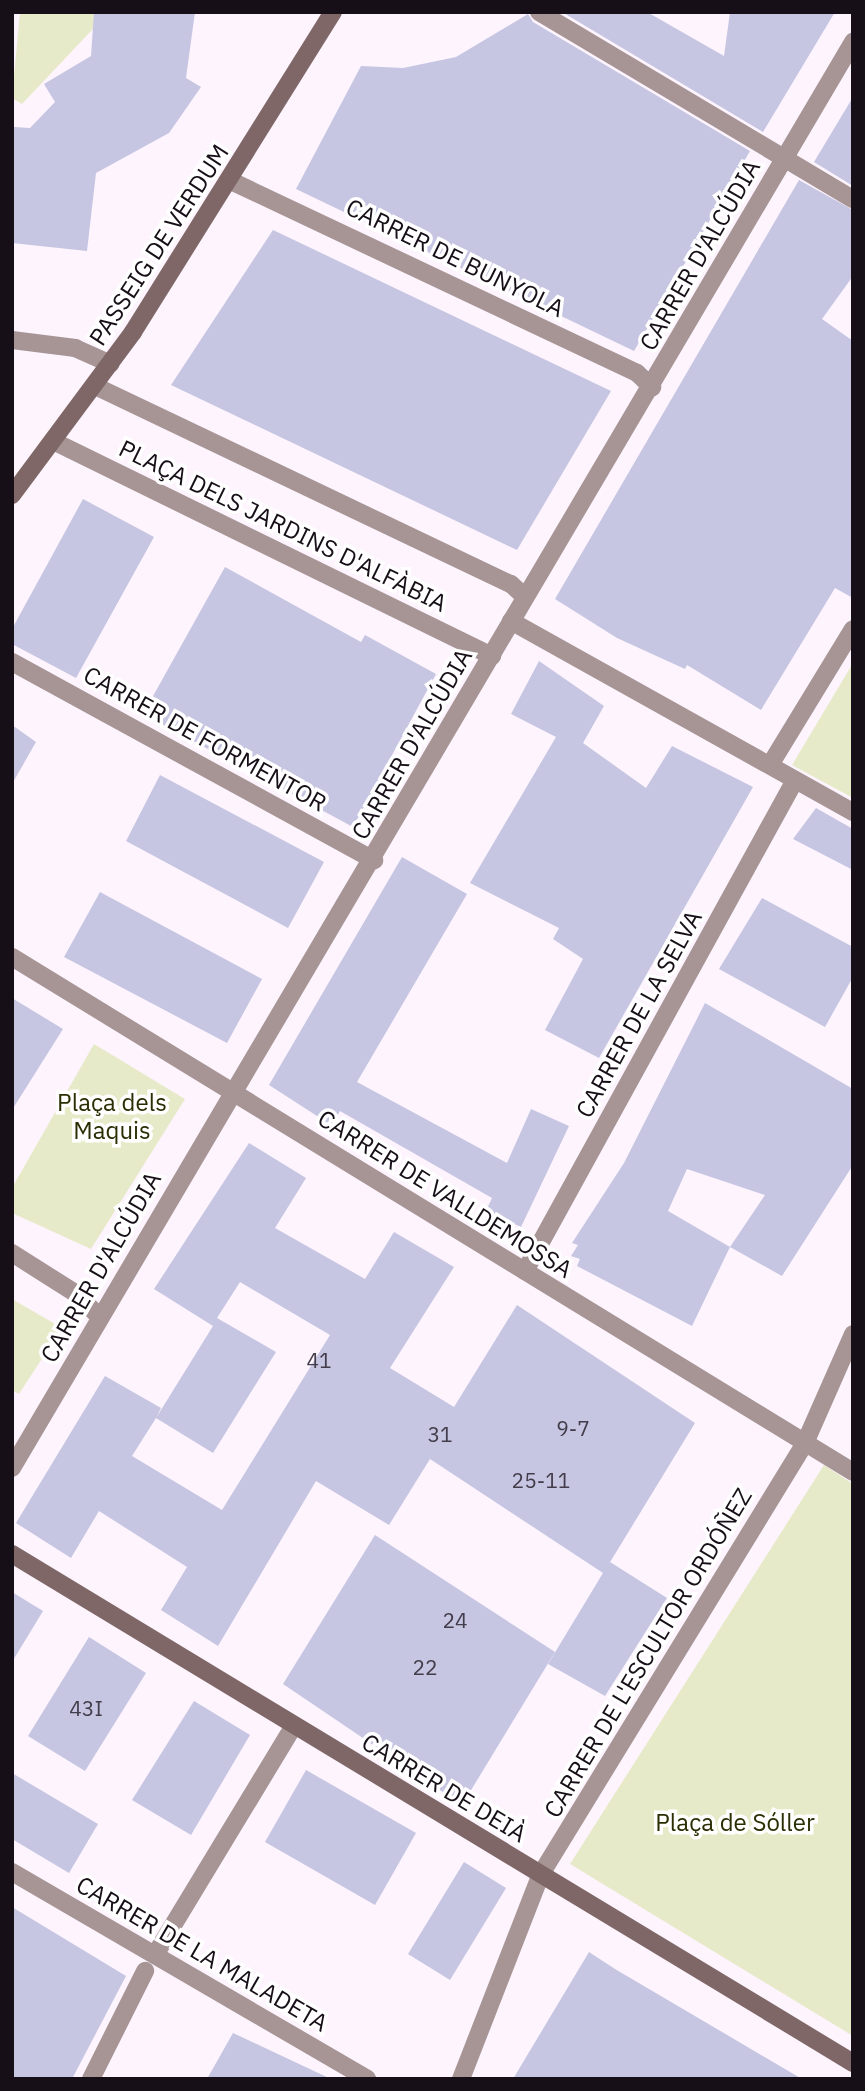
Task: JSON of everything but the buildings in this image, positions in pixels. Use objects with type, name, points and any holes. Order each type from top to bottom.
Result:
[{"type":"street","name":"PASSEIG DE VERDUM","points":[[12,495],[111,364],[231,181],[333,12]]},
{"type":"street","points":[[539,12],[853,199]]},
{"type":"street","name":"CARRER D'ALCÚDIA","points":[[12,1468],[233,1092],[374,860],[524,596],[652,387],[853,42]]},
{"type":"street","name":"CARRER DE BUNYOLA","points":[[231,181],[637,373],[652,387]]},
{"type":"street","points":[[12,340],[75,348],[111,364]]},
{"type":"street","name":"PLAÇA DELS JARDINS D'ALFÀBIA","points":[[95,386],[511,584],[524,596]]},
{"type":"street","name":"PLAÇA DELS JARDINS D'ALFÀBIA","points":[[53,441],[492,656]]},
{"type":"street","points":[[511,621],[853,812]]},
{"type":"street","points":[[770,765],[853,629]]},
{"type":"street","name":"CARRER DE FORMENTOR","points":[[12,662],[374,860]]},
{"type":"street","name":"CARRER DE LA SELVA","points":[[525,1271],[795,780]]},
{"type":"street","name":"CARRER DE VALLDEMOSSA","points":[[12,957],[853,1472]]},
{"type":"street","points":[[12,1253],[75,1293],[100,1317]]},
{"type":"street","name":"CARRER DE L'ESCULTOR ORDÓÑEZ","points":[[461,2079],[541,1874],[805,1443],[853,1334]]},
{"type":"street","name":"CARRER DE DEIÀ","points":[[12,1554],[293,1727],[853,2063]]},
{"type":"street","points":[[91,2079],[150,1963],[293,1727]]},
{"type":"street","name":"CARRER DE LA MALADETA","points":[[12,1872],[150,1963],[367,2079]]},
{"type":"green space","points":[[20,12],[109,12],[22,104],[12,98]]},
{"type":"green space","points":[[853,663],[853,798],[792,765]]},
{"type":"green space","name":"Plaça dels Maquis","points":[[94,1044],[185,1099],[91,1249],[12,1213],[12,1188]]},
{"type":"green space","points":[[12,1299],[62,1328],[19,1394],[12,1390]]},
{"type":"green space","name":"Plaça de Sóller","points":[[824,1465],[853,1484],[853,2036],[570,1864]]}]
